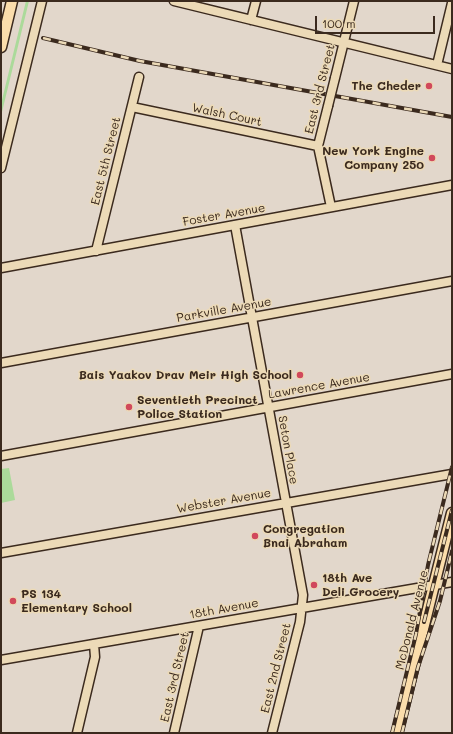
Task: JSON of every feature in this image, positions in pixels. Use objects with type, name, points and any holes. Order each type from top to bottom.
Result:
[{"type":"main road","points":[[1,47],[12,1]]},
{"type":"main road","name":"McDonald Avenue","points":[[397,733],[452,513]]},
{"type":"street","points":[[1,168],[42,1]]},
{"type":"street","points":[[174,1],[452,69]]},
{"type":"street","points":[[251,20],[256,1]]},
{"type":"street","name":"East 3rd Street","points":[[331,207],[318,146],[354,1]]},
{"type":"street","points":[[437,65],[452,3]]},
{"type":"street","name":"East 5th Street","points":[[96,251],[139,78]]},
{"type":"street","name":"Walsh Court","points":[[132,107],[318,146]]},
{"type":"street","name":"Foster Avenue","points":[[1,268],[452,186]]},
{"type":"street","name":"Seton Place","points":[[235,225],[303,595],[301,608]]},
{"type":"street","name":"Parkville Avenue","points":[[1,363],[452,281]]},
{"type":"street","name":"Lawrence Avenue","points":[[1,456],[452,374]]},
{"type":"street","name":"Webster Avenue","points":[[1,553],[452,474]]},
{"type":"street","name":"18th Avenue","points":[[1,660],[452,582]]},
{"type":"street","name":"East 2nd Street","points":[[272,733],[300,622],[301,608]]},
{"type":"street","name":"East 3rd Street","points":[[174,733],[199,626]]},
{"type":"street","points":[[77,733],[95,657],[94,644]]},
{"type":"green space","points":[[26,1],[29,1],[1,116],[1,104]]},
{"type":"green space","points":[[9,468],[15,500],[1,503],[1,469]]},
{"type":"railway","points":[[43,38],[140,61],[452,117]]},
{"type":"railway","points":[[392,733],[416,634],[428,565],[452,467]]},
{"type":"railway","points":[[424,622],[452,510]]},
{"type":"railway","points":[[402,733],[418,667],[440,601],[452,551]]},
{"type":"place","name":"The Cheder","points":[[429,86]]},
{"type":"place","name":"New York Engine Company 250","points":[[432,158]]},
{"type":"place","name":"Bais Yaakov Drav Meir High School","points":[[300,375]]},
{"type":"place","name":"Seventieth Precinct Police Station","points":[[129,407]]},
{"type":"place","name":"Congregation Bnai Abraham","points":[[255,536]]},
{"type":"place","name":"18th Ave Deli Grocery","points":[[314,585]]},
{"type":"place","name":"PS 134 Elementary School","points":[[13,601]]}]
